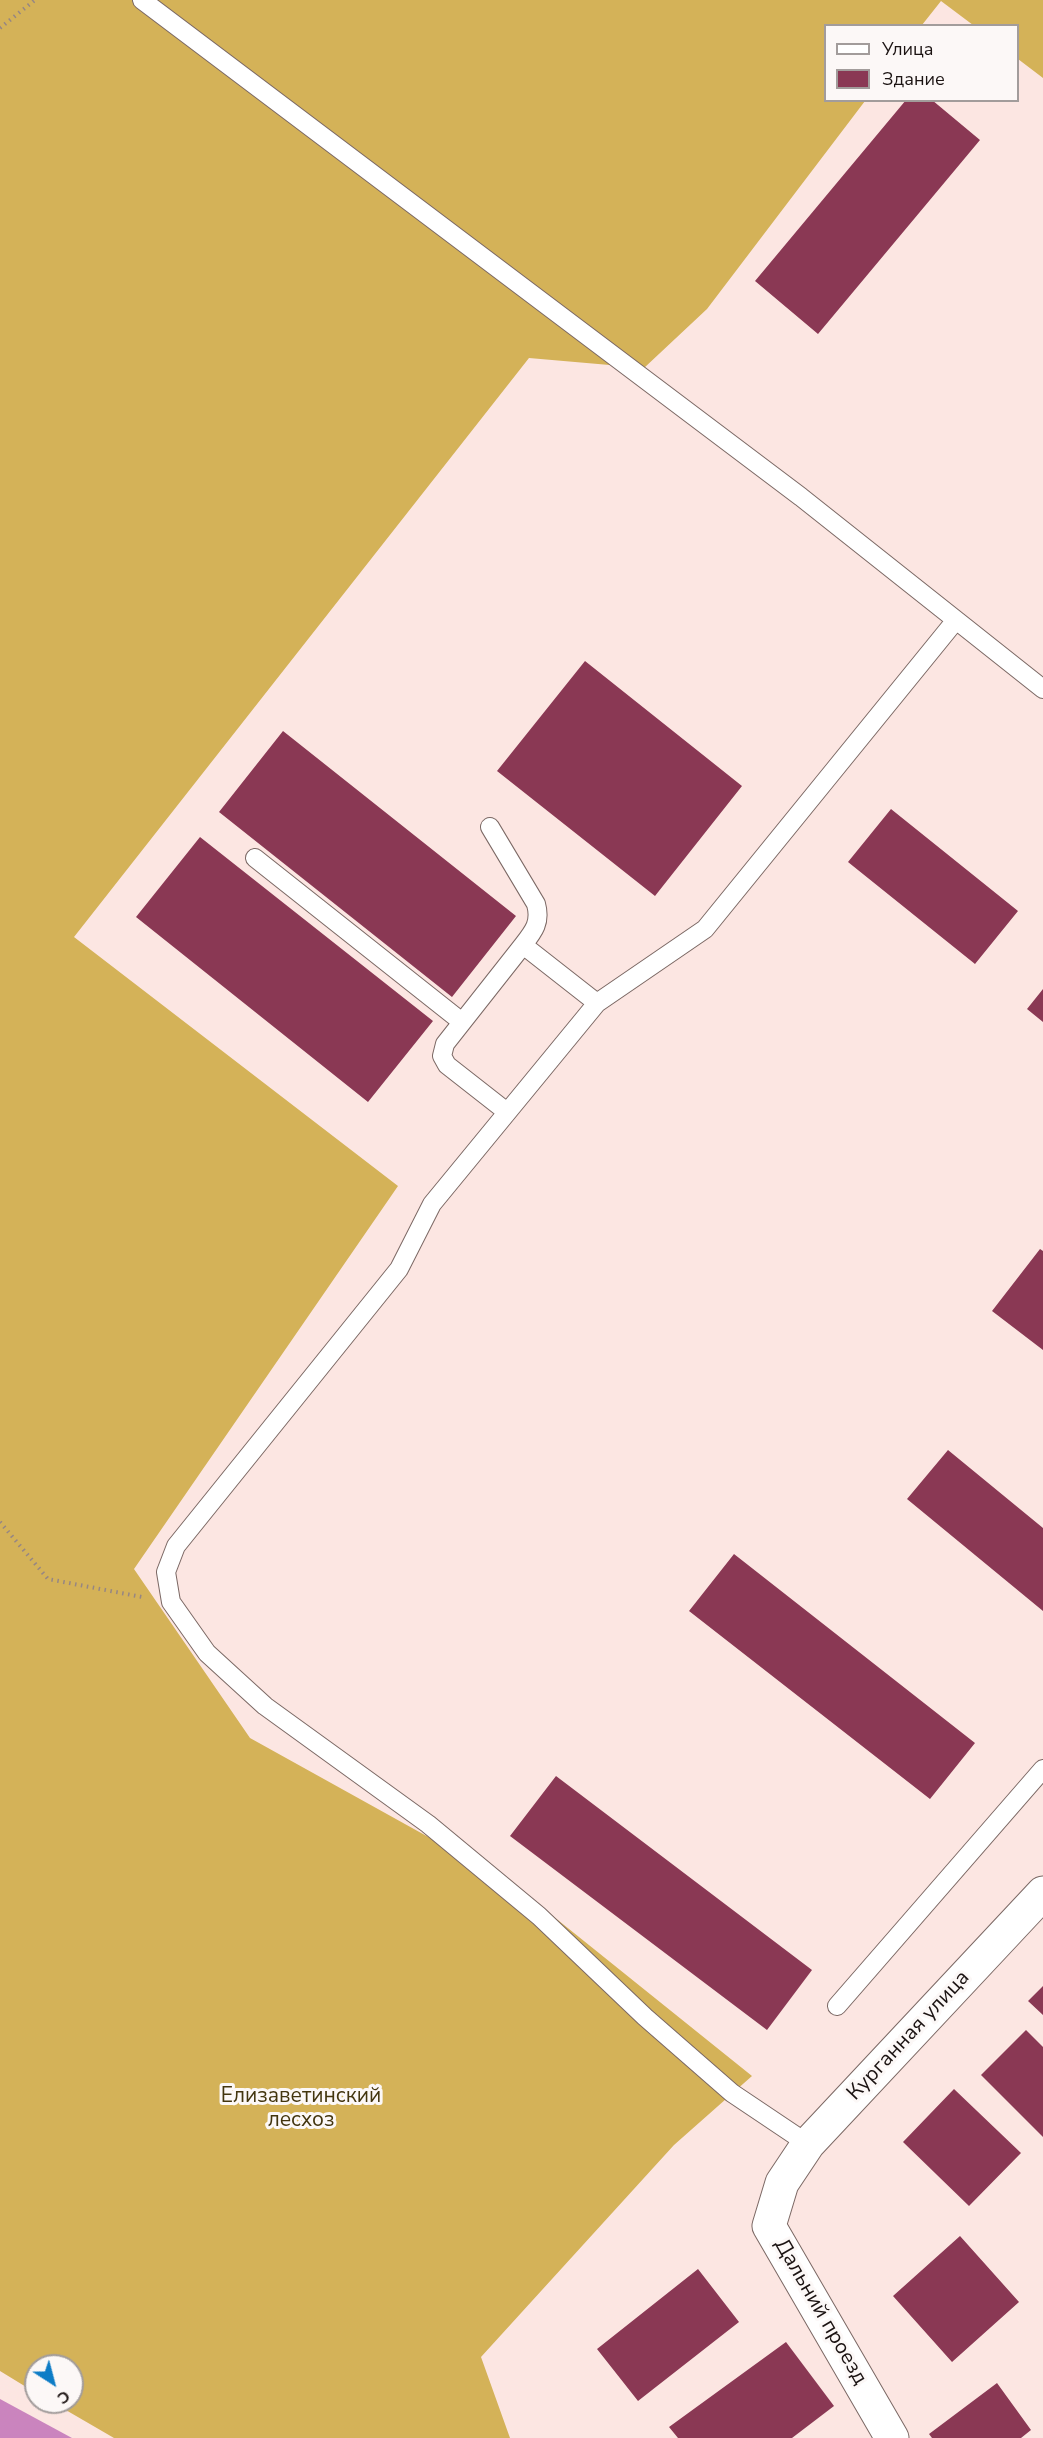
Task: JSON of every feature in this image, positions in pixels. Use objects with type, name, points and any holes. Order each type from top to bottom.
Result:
[{"type":"street","name":"Курганная улица","points":[[782,2183],[808,2144],[1043,1893]]},
{"type":"street","name":"Дальний проезд","points":[[782,2183],[769,2226],[892,2438]]},
{"type":"lane","points":[[142,0],[801,497],[1043,688]]},
{"type":"lane","points":[[808,2144],[732,2092],[645,2017],[539,1916],[428,1824],[265,1706],[207,1653],[171,1602],[166,1572],[176,1546],[399,1269],[432,1204],[597,1003],[705,929],[956,620]]},
{"type":"lane","points":[[490,827],[536,904],[540,917],[535,931],[445,1044],[442,1056],[447,1065],[507,1112]]},
{"type":"lane","points":[[255,858],[462,1022]]},
{"type":"lane","points":[[524,945],[597,1003]]},
{"type":"lane","points":[[837,2006],[1043,1769]]},
{"type":"path","points":[[0,28],[35,0]]},
{"type":"path","points":[[0,1522],[48,1579],[171,1602]]},
{"type":"green space","name":"Елизаветинский лесхоз","points":[[0,0],[1043,0],[1043,78],[1019,60],[1019,24],[972,24],[941,1],[923,24],[824,24],[824,102],[864,102],[707,309],[644,368],[529,358],[74,937],[398,1186],[134,1569],[250,1738],[513,1884],[752,2076],[674,2145],[481,2357],[510,2438],[114,2438],[73,2414],[84,2414],[84,2354],[24,2354],[24,2386],[0,2371]]},
{"type":"shaded area","points":[[0,2399],[72,2438],[0,2438]]},
{"type":"building","points":[[904,102],[934,102],[980,140],[818,334],[755,281]]},
{"type":"building","points":[[585,661],[742,786],[655,896],[497,771]]},
{"type":"building","points":[[283,731],[516,916],[452,997],[219,812]]},
{"type":"building","points":[[891,809],[1018,911],[975,964],[848,862]]},
{"type":"building","points":[[200,837],[433,1021],[368,1102],[136,917]]},
{"type":"building","points":[[1043,989],[1043,1022],[1027,1009]]},
{"type":"building","points":[[1040,1249],[1043,1251],[1043,1350],[992,1311]]},
{"type":"building","points":[[948,1450],[1043,1528],[1043,1611],[907,1499]]},
{"type":"building","points":[[734,1554],[975,1743],[930,1799],[689,1611]]},
{"type":"building","points":[[556,1776],[812,1970],[767,2030],[510,1836]]},
{"type":"building","points":[[1043,1986],[1043,2015],[1028,2001]]},
{"type":"building","points":[[1026,2030],[1043,2047],[1043,2137],[981,2075]]},
{"type":"building","points":[[954,2089],[1021,2153],[969,2206],[903,2142]]},
{"type":"building","points":[[960,2236],[1019,2302],[952,2362],[893,2296]]},
{"type":"building","points":[[698,2269],[739,2322],[638,2401],[597,2349]]},
{"type":"building","points":[[786,2342],[834,2406],[792,2438],[678,2438],[669,2427]]},
{"type":"building","points":[[997,2383],[1031,2430],[1021,2438],[932,2438],[929,2434]]}]
